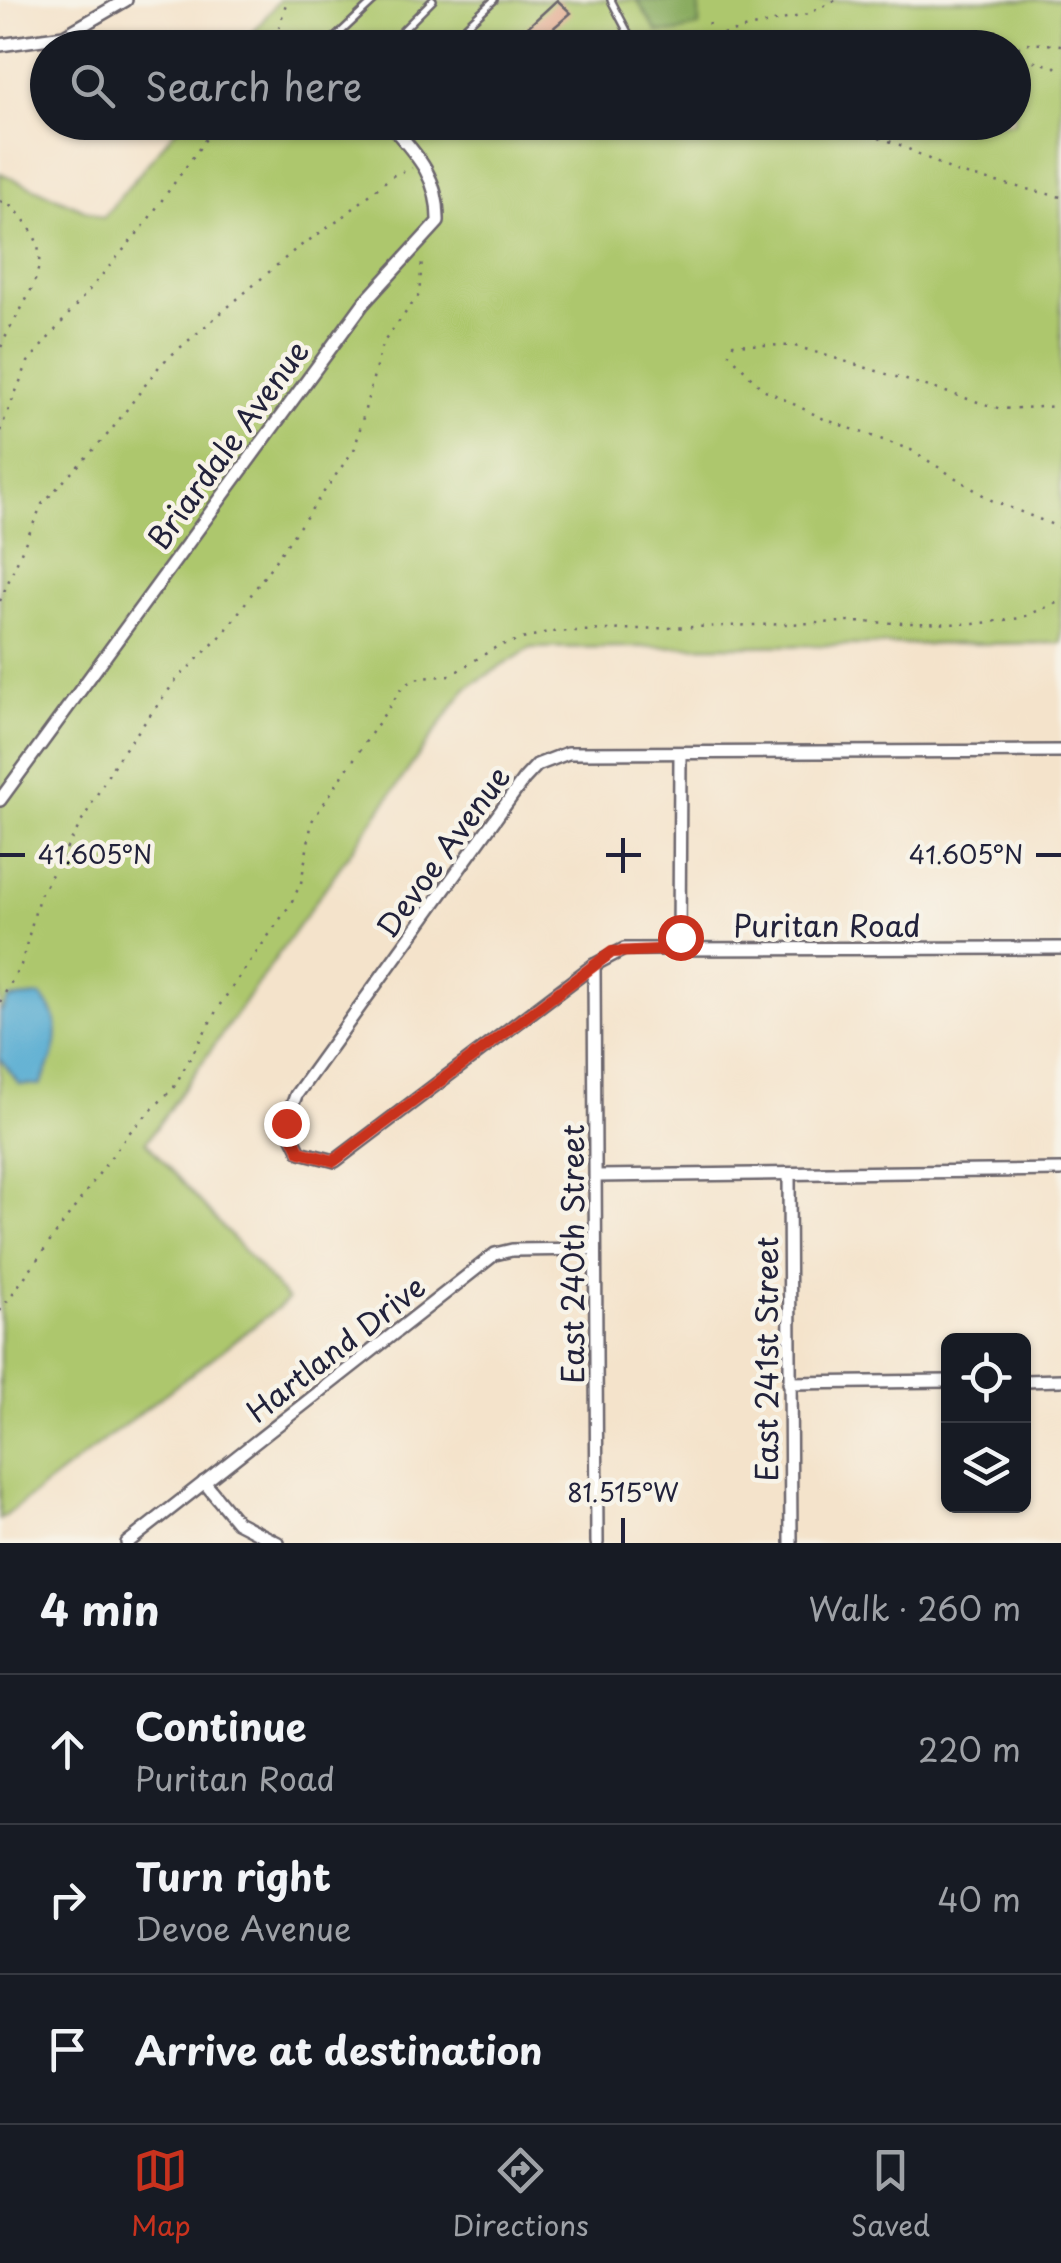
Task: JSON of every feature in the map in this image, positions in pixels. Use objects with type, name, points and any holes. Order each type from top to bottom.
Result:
[{"type":"street","points":[[82,30],[126,0]]},
{"type":"street","points":[[0,45],[30,44]]},
{"type":"street","name":"Briardale Avenue","points":[[0,800],[362,304],[438,222],[439,196],[426,164],[404,140]]},
{"type":"street","name":"Devoe Avenue","points":[[359,1145],[334,1161],[315,1160],[300,1152],[292,1140],[288,1112],[537,766],[568,753],[1061,752]]},
{"type":"street","points":[[680,753],[680,949]]},
{"type":"street","name":"Puritan Road","points":[[359,1145],[594,965],[624,949],[1061,948]]},
{"type":"street","name":"East 240th Street","points":[[594,965],[597,1543]]},
{"type":"street","points":[[596,1176],[1061,1170]]},
{"type":"street","name":"East 241st Street","points":[[789,1175],[790,1543]]},
{"type":"street","name":"Hartland Drive","points":[[126,1543],[495,1254],[512,1250],[595,1250]]},
{"type":"street","points":[[1031,1380],[1061,1380]]},
{"type":"street","points":[[789,1383],[941,1381]]},
{"type":"street","points":[[204,1482],[237,1522],[278,1543]]},
{"type":"lane","points":[[343,30],[375,0]]},
{"type":"lane","points":[[403,30],[433,0]]},
{"type":"lane","points":[[462,30],[494,0]]},
{"type":"lane","points":[[611,0],[627,30]]},
{"type":"path","points":[[279,30],[288,0]]},
{"type":"path","points":[[740,30],[794,18],[836,0]]},
{"type":"path","points":[[706,30],[709,22]]},
{"type":"path","points":[[1031,43],[1061,45]]},
{"type":"path","points":[[1031,63],[1061,72]]},
{"type":"path","points":[[0,432],[28,362],[142,228],[205,140]]},
{"type":"path","points":[[886,140],[958,173],[1061,196]]},
{"type":"path","points":[[0,601],[42,504],[109,433],[162,364],[296,249],[342,218],[392,176],[414,167]]},
{"type":"path","points":[[0,201],[17,211],[32,232],[41,263],[37,280],[14,314],[0,350]]},
{"type":"path","points":[[0,1002],[21,966],[39,897],[116,761],[177,679],[224,632],[355,448],[382,344],[419,295],[422,252]]},
{"type":"path","points":[[1061,406],[1000,409],[795,346],[734,344],[729,353],[761,388],[824,419],[912,450],[991,500],[1061,528]]},
{"type":"path","points":[[0,1311],[128,1135],[174,1087],[220,1006],[290,906],[300,883],[312,821],[402,688],[413,679],[450,674],[498,646],[547,632],[845,622],[974,624],[1021,618],[1061,601]]},
{"type":"green space","points":[[279,0],[1061,0],[1061,643],[531,648],[466,688],[146,1142],[288,1300],[0,1520],[0,173],[103,218],[167,140],[1031,140],[1031,30],[255,30]]},
{"type":"green space","points":[[637,0],[699,0],[699,26],[656,30]]},
{"type":"water","points":[[40,996],[49,1006],[57,1028],[54,1051],[40,1085],[19,1084],[0,1058],[0,1013],[9,999]]},
{"type":"building","points":[[557,0],[571,13],[551,30],[524,30]]},
{"type":"route","points":[[286,1123],[300,1152],[315,1160],[334,1161],[612,952],[680,949],[680,937]]}]
